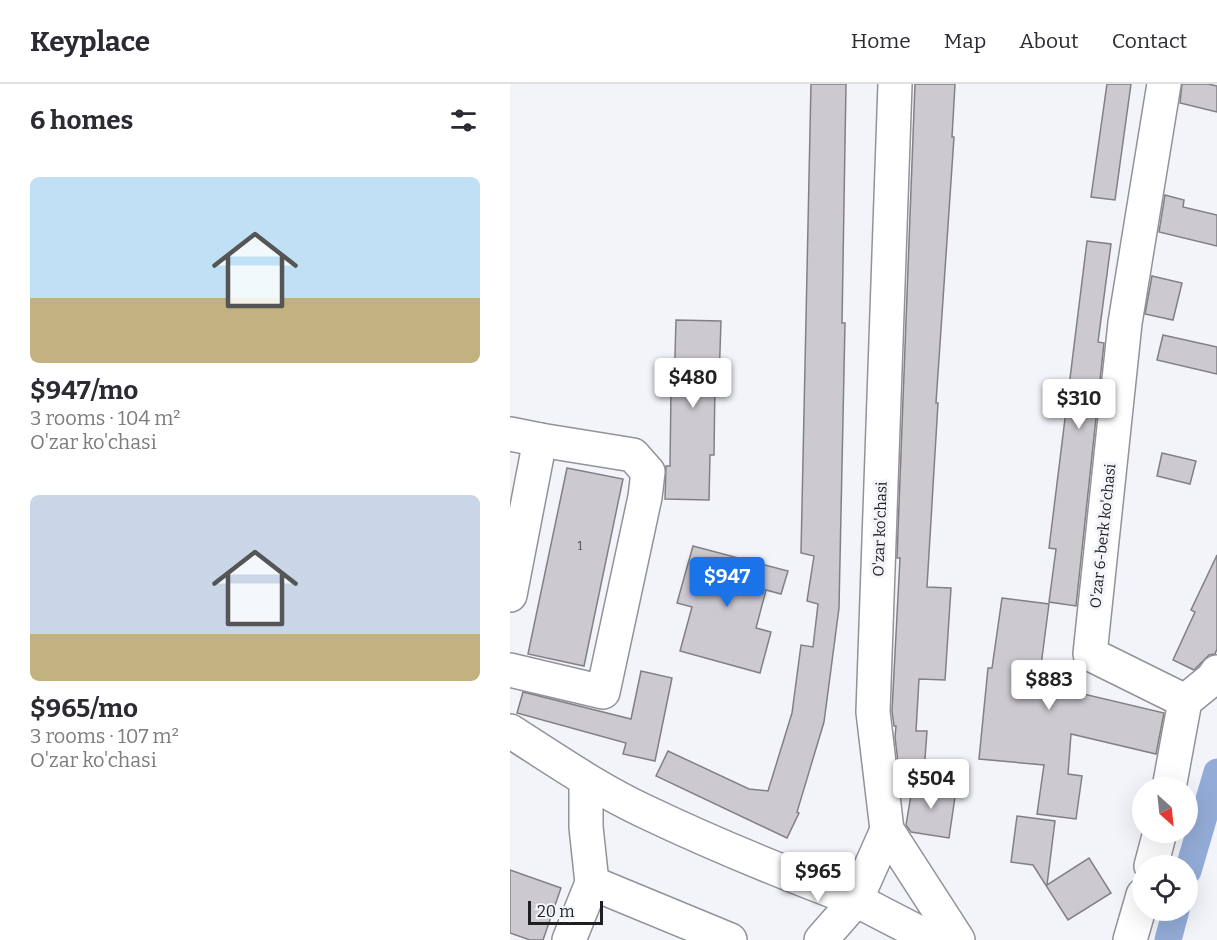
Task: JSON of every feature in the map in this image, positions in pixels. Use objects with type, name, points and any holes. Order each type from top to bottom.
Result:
[{"type":"street","name":"O'zar ko'chasi","points":[[887,830],[873,712],[895,84]]},
{"type":"street","name":"O'zar 6-berk ko'chasi","points":[[1164,84],[1125,323],[1090,654],[1185,701]]},
{"type":"street","points":[[510,595],[525,437],[633,454],[648,472],[647,480],[603,692],[510,670]]},
{"type":"street","points":[[1171,777],[1185,701],[1212,679],[1217,672]]},
{"type":"street","points":[[510,731],[586,780],[643,811],[794,877],[856,900],[933,940]]},
{"type":"street","points":[[569,940],[592,883],[586,827],[586,780]]},
{"type":"street","points":[[821,940],[856,900],[887,830]]},
{"type":"street","points":[[887,830],[958,940]]},
{"type":"street","points":[[592,883],[730,940]]},
{"type":"street","points":[[1130,940],[1135,921]]},
{"type":"building","points":[[811,84],[846,84],[842,323],[845,323],[839,608],[824,722],[797,812],[799,813],[787,838],[656,776],[668,751],[749,789],[768,791],[792,713],[801,645],[813,647],[818,604],[807,601],[814,556],[801,553]]},
{"type":"building","points":[[915,84],[955,84],[952,137],[954,137],[936,403],[938,403],[927,587],[951,588],[945,680],[919,679],[916,731],[927,731],[924,772],[899,771],[896,726],[894,726],[892,711],[900,558],[897,558]]},
{"type":"building","points":[[1107,84],[1131,84],[1115,200],[1091,197]]},
{"type":"building","points":[[1182,84],[1217,86],[1217,112],[1180,103]]},
{"type":"building","points":[[1165,195],[1184,200],[1183,207],[1217,215],[1217,246],[1159,232]]},
{"type":"building","points":[[1087,241],[1111,244],[1098,342],[1104,343],[1076,606],[1049,602],[1056,549],[1049,548]]},
{"type":"building","points":[[1152,276],[1182,283],[1173,320],[1145,314]]},
{"type":"building","points":[[676,320],[721,321],[719,381],[715,381],[714,455],[710,455],[709,500],[665,499],[666,466],[670,466],[671,391],[674,391]]},
{"type":"building","points":[[1163,335],[1217,347],[1217,374],[1157,360]]},
{"type":"building","points":[[1162,453],[1196,461],[1190,484],[1157,476]]},
{"type":"building","points":[[567,468],[623,479],[584,666],[528,654]]},
{"type":"building","points":[[693,546],[788,571],[781,594],[766,590],[756,628],[771,632],[760,673],[680,651],[692,607],[677,603]]},
{"type":"building","points":[[1217,555],[1217,649],[1215,654],[1209,655],[1194,670],[1173,660],[1195,612],[1191,610]]},
{"type":"building","points":[[1002,598],[1049,604],[1040,673],[1077,676],[1075,692],[1164,713],[1156,754],[1071,734],[1068,774],[1082,776],[1076,819],[1037,814],[1044,765],[979,759],[988,668],[992,668]]},
{"type":"building","points":[[641,671],[672,678],[655,761],[623,754],[626,743],[517,713],[523,692],[631,719]]},
{"type":"building","points":[[913,783],[956,790],[949,838],[911,832],[906,825]]},
{"type":"building","points":[[1017,816],[1055,821],[1047,885],[1089,858],[1111,893],[1068,920],[1033,865],[1011,862]]},
{"type":"building","points":[[510,870],[561,888],[543,940],[530,940],[510,933]]},
{"type":"waterway","points":[[1193,855],[1217,772]]},
{"type":"waterway","points":[[1168,940],[1173,921]]}]
